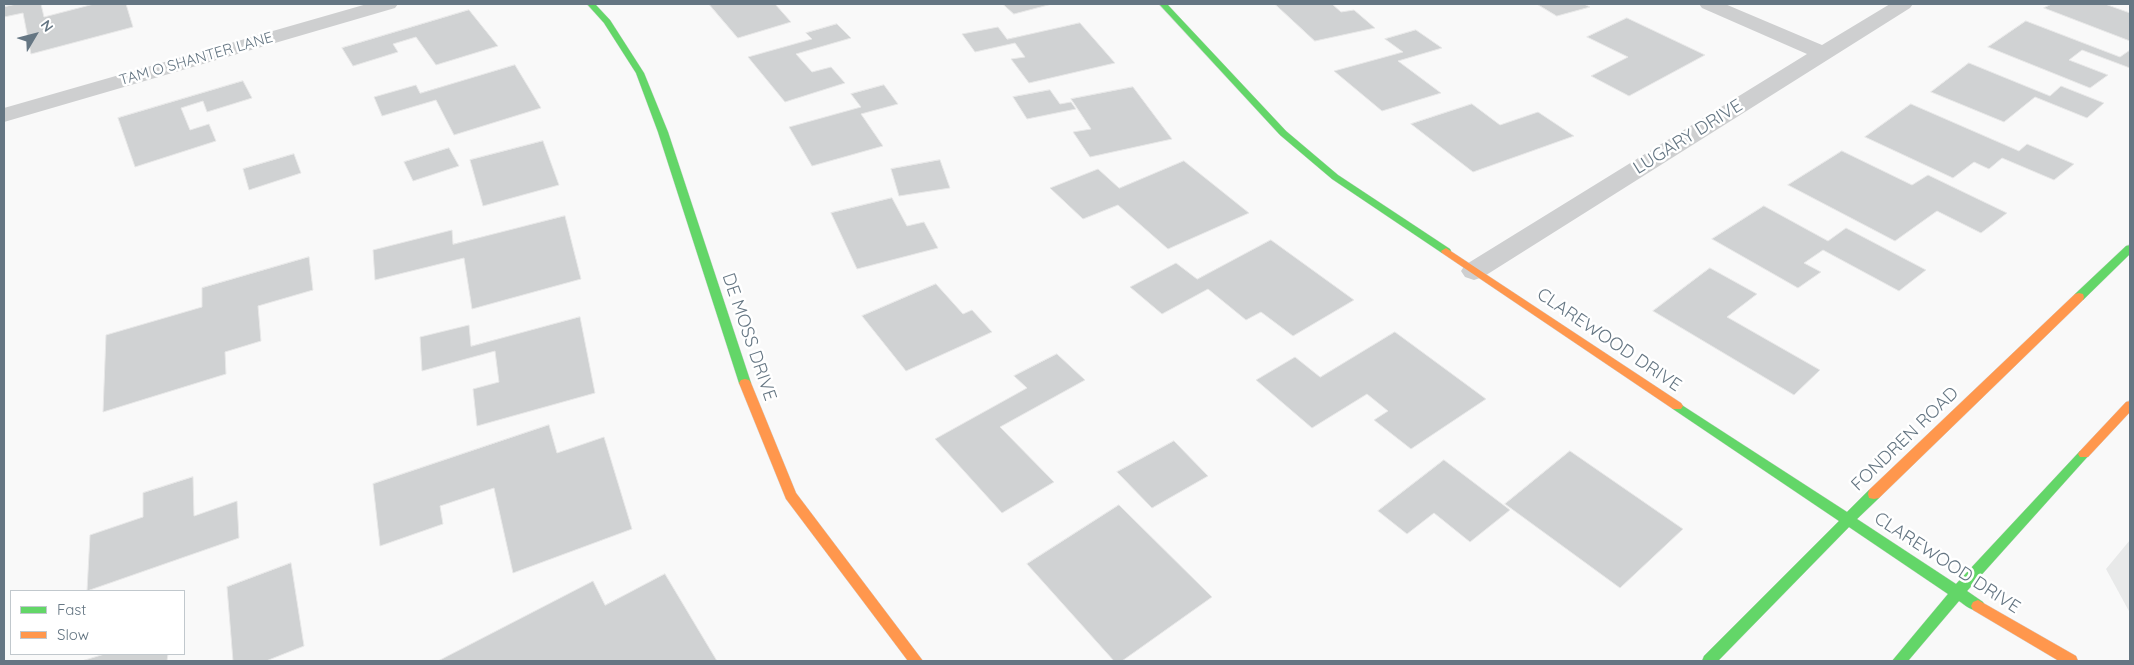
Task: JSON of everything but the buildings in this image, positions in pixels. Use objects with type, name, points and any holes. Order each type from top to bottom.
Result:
[{"type":"street","name":"TAM O SHANTER LANE","points":[[4,114],[388,4]]},
{"type":"street","name":"DE MOSS DRIVE","points":[[591,4],[607,22],[640,74],[663,132],[746,386],[791,495],[916,661]]},
{"type":"street","name":"CLAREWOOD DRIVE","points":[[1163,4],[1283,133],[1335,177],[1957,593],[2071,661]]},
{"type":"street","points":[[1709,4],[1822,53]]},
{"type":"street","name":"LUGARY DRIVE","points":[[1474,270],[1903,4]]},
{"type":"street","name":"FONDREN ROAD","points":[[1709,661],[1847,519],[2130,248]]},
{"type":"street","points":[[1899,661],[1957,593],[2130,405]]},
{"type":"shaded area","points":[[2130,540],[2130,613],[2106,569]]},
{"type":"traffic: fast","points":[[591,4],[607,22],[640,73],[663,132],[745,383]]},
{"type":"traffic: fast","points":[[1163,4],[1283,133],[1335,177],[1446,251]]},
{"type":"traffic: fast","points":[[2079,297],[2130,248]]},
{"type":"traffic: fast","points":[[1677,406],[1978,606]]},
{"type":"traffic: fast","points":[[1899,661],[1957,593],[2084,454]]},
{"type":"traffic: fast","points":[[1709,661],[1874,494]]},
{"type":"traffic: slow","points":[[1446,251],[1677,406]]},
{"type":"traffic: slow","points":[[1874,494],[2079,297]]},
{"type":"traffic: slow","points":[[745,383],[791,495],[916,661]]},
{"type":"traffic: slow","points":[[2084,454],[2130,405]]},
{"type":"traffic: slow","points":[[1978,606],[2071,661]]}]
